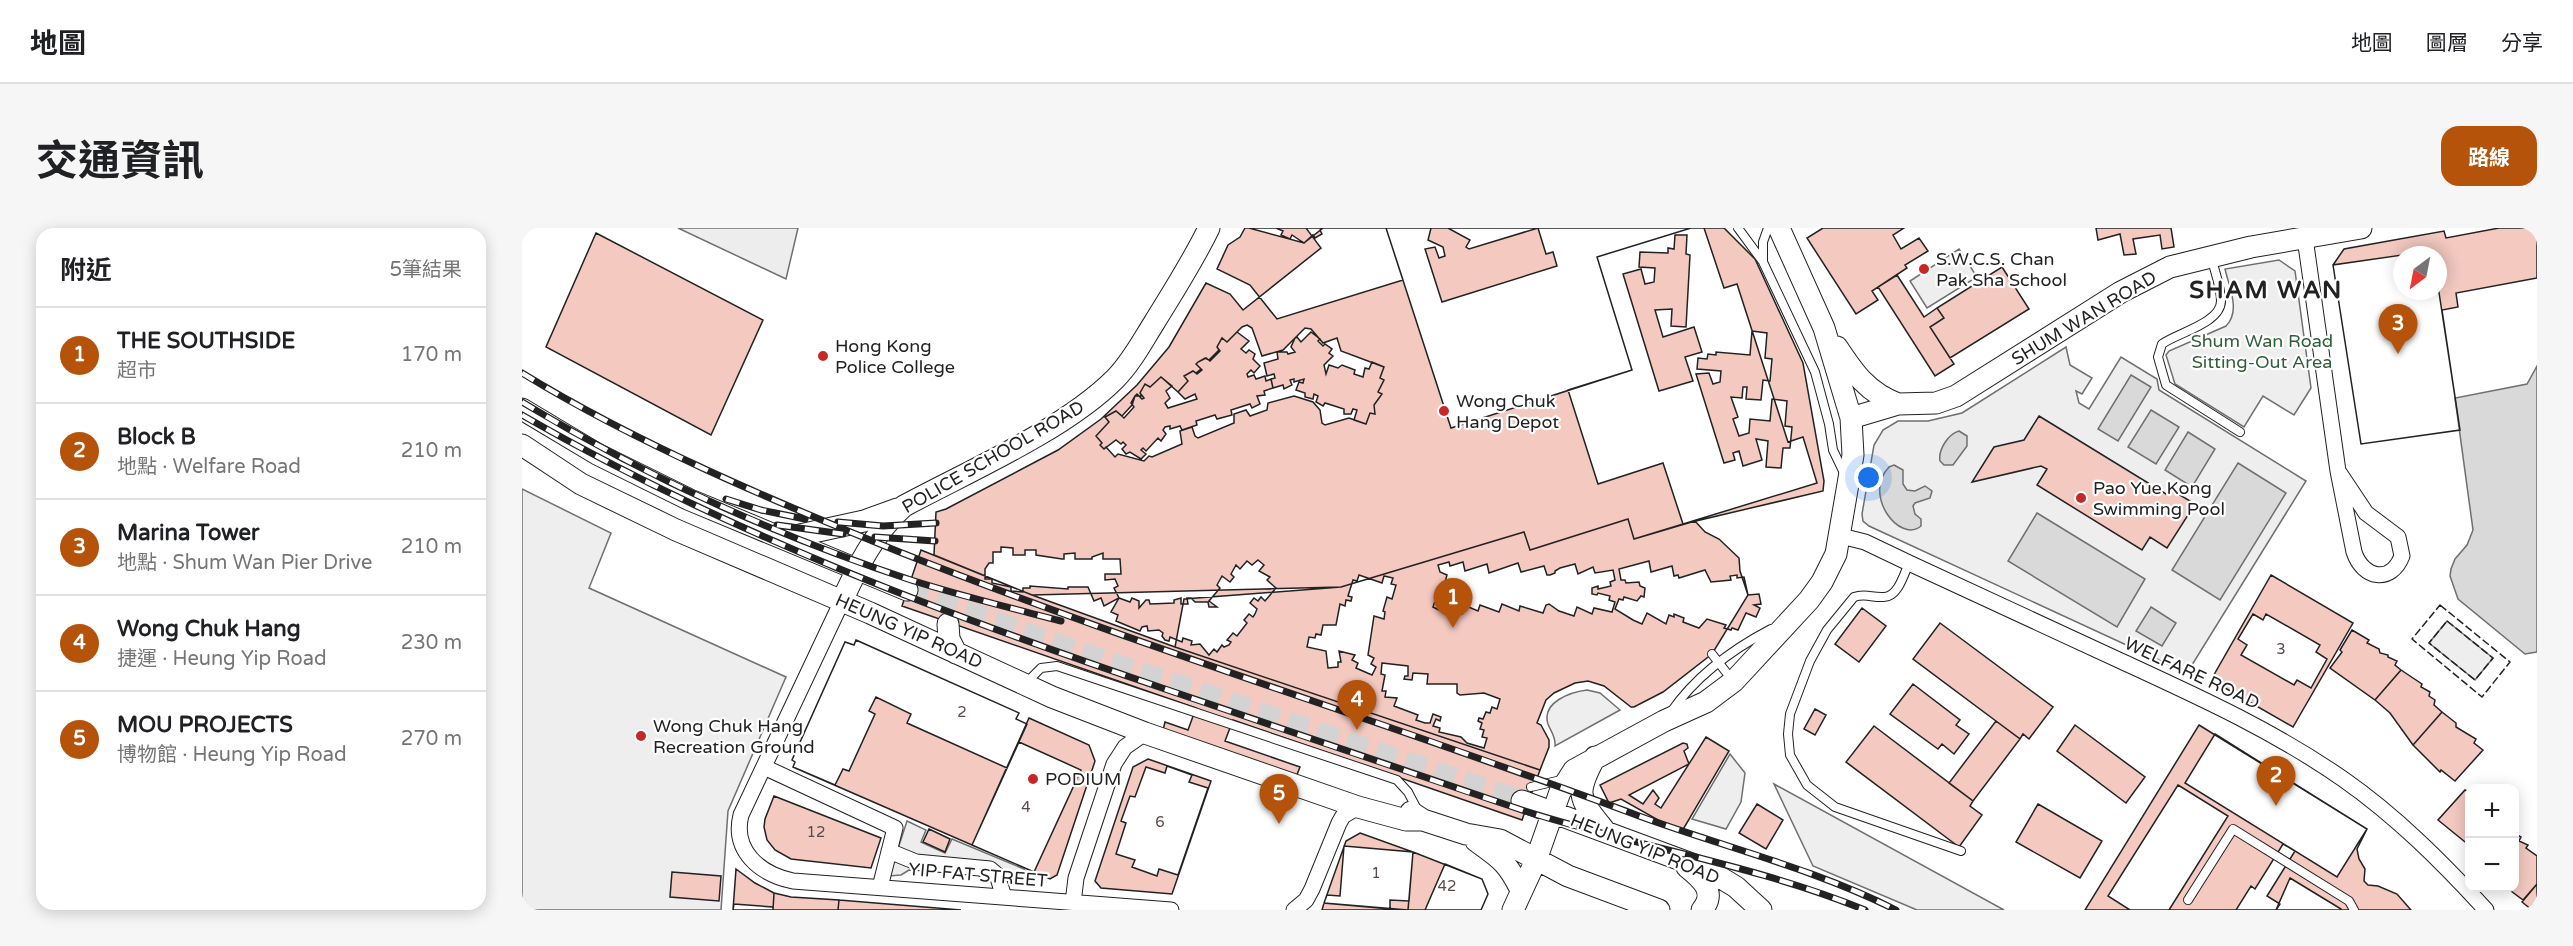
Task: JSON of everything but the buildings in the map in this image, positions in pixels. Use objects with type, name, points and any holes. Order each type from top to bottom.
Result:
[{"type":"street","points":[[1517,900],[1536,860],[1567,778],[1574,770],[1596,756],[1706,702],[1734,681],[1790,621],[1822,582],[1836,554],[1841,536],[1847,479],[1853,455],[1851,418],[1824,328],[1779,228]]},
{"type":"street","name":"SHUM WAN ROAD","points":[[1851,418],[1898,404],[1936,403],[1956,396],[2140,281],[2170,267],[2210,255],[2361,228]]},
{"type":"street","name":"POLICE SCHOOL ROAD","points":[[842,601],[876,536],[904,506],[1028,440],[1083,406],[1115,379],[1131,359],[1188,270],[1208,229]]},
{"type":"street","points":[[2305,238],[2338,471],[2357,562],[2372,574],[2379,575],[2391,571],[2402,556],[2398,537],[2366,513],[2338,471]]},
{"type":"street","points":[[1824,328],[1855,374],[1868,388],[1883,399],[1898,404]]},
{"type":"street","name":"HEUNG YIP ROAD","points":[[522,409],[597,454],[690,500],[907,590]]},
{"type":"street","name":"HEUNG YIP ROAD","points":[[522,445],[581,484],[665,525],[842,601],[1025,684],[1145,733],[1358,807],[1406,820],[1423,820]]},
{"type":"street","points":[[785,538],[864,521],[904,506]]},
{"type":"street","name":"WELFARE ROAD","points":[[1841,536],[1865,542],[2189,692],[2279,737],[2344,780],[2383,810],[2434,855],[2486,910]]},
{"type":"street","name":"YIP FAT STREET","points":[[842,601],[739,825],[741,844],[753,862],[772,874],[794,880],[1171,910]]},
{"type":"street","points":[[948,624],[948,639],[956,653]]},
{"type":"street","points":[[1073,903],[1076,878],[1114,764],[1125,747],[1145,733]]},
{"type":"street","points":[[1596,756],[1581,787],[1581,798],[1585,807],[1605,831]]},
{"type":"street","name":"YIP FAT STREET","points":[[764,767],[895,828],[880,887]]},
{"type":"street","name":"HEUNG YIP ROAD","points":[[1309,790],[1383,803],[1408,810],[1423,820],[1466,834],[1500,840],[1568,876],[1659,910]]},
{"type":"street","name":"HEUNG YIP ROAD","points":[[1526,794],[1553,813],[1722,877],[1760,910]]},
{"type":"street","points":[[1294,910],[1306,900],[1312,889],[1343,816],[1358,807]]},
{"type":"street","name":"HEUNG YIP ROAD","points":[[1466,834],[1498,855],[1513,874],[1517,900]]},
{"type":"street","points":[[889,850],[916,862],[990,869],[997,875],[1004,897]]},
{"type":"street","points":[[1677,859],[1701,878],[1707,887],[1708,903],[1702,910]]},
{"type":"lane","points":[[1738,228],[1763,262],[1815,372],[1829,424],[1833,450],[1847,479]]},
{"type":"lane","points":[[1763,262],[1763,242],[1768,228]]},
{"type":"lane","points":[[2210,255],[2220,296],[2218,312],[2209,320],[2162,344],[2158,357],[2163,378],[2172,391],[2240,432]]},
{"type":"lane","points":[[1829,424],[1851,418]]},
{"type":"lane","points":[[1909,563],[1895,592],[1884,597],[1872,594],[1854,597],[1827,630],[1810,661],[1790,714],[1788,745],[1797,771],[1808,785],[1835,807],[1961,851]]},
{"type":"lane","points":[[1664,721],[1691,686],[1749,641],[1790,621]]},
{"type":"lane","points":[[1712,654],[1734,681]]},
{"type":"lane","points":[[1025,684],[1041,668],[1057,666],[1365,768],[1397,780],[1408,792],[1423,820]]},
{"type":"lane","points":[[1526,794],[1567,778]]},
{"type":"lane","points":[[2188,900],[2233,829],[2349,901],[2354,910]]},
{"type":"green space","points":[[1959,249],[1977,277],[1927,308],[1910,281]]},
{"type":"green space","name":"Shum Wan Road Sitting-Out Area","points":[[2279,260],[2295,271],[2311,388],[2294,415],[2263,396],[2244,427],[2175,384],[2166,355],[2169,351],[2226,326],[2233,313],[2233,299],[2225,269]]},
{"type":"green space","name":"Pao Yue Kong Swimming Pool","points":[[2066,347],[2070,365],[2092,378],[2082,394],[2076,391],[2079,403],[2089,409],[2121,357],[2157,379],[2159,390],[2306,481],[2187,673],[1869,526],[1863,521],[1862,514],[1874,445],[1883,430],[1898,421],[1928,421],[1962,413]]},
{"type":"green space","name":"Wong Chuk Hang Recreation Ground","points":[[522,489],[611,533],[589,588],[786,677],[728,811],[721,910],[522,910]]},
{"type":"green space","points":[[2447,621],[2493,658],[2475,680],[2429,643]]},
{"type":"green space","points":[[1587,690],[1600,693],[1620,710],[1555,746],[1548,724],[1549,710],[1553,704],[1566,696]]},
{"type":"green space","points":[[1730,754],[1745,773],[1741,802],[1726,829],[1692,819]]},
{"type":"green space","points":[[1774,784],[2004,910],[1917,910],[1813,866]]},
{"type":"shaded area","points":[[678,228],[798,228],[786,279]]},
{"type":"shaded area","points":[[2537,366],[2537,652],[2525,654],[2458,599],[2450,576],[2455,559],[2467,545],[2473,530],[2455,398],[2527,384]]},
{"type":"shaded area","points":[[2131,375],[2151,387],[2118,441],[2098,429]]},
{"type":"shaded area","points":[[2151,410],[2179,427],[2156,464],[2128,447]]},
{"type":"shaded area","points":[[1959,431],[1967,436],[1967,446],[1953,465],[1944,465],[1940,461],[1942,447],[1951,435]]},
{"type":"shaded area","points":[[2188,432],[2215,449],[2192,487],[2165,470]]},
{"type":"shaded area","points":[[2238,463],[2286,493],[2220,600],[2172,570]]},
{"type":"shaded area","points":[[1894,465],[1903,470],[1903,484],[1907,490],[1915,491],[1925,486],[1932,491],[1930,498],[1915,503],[1913,506],[1915,514],[1921,519],[1921,526],[1912,530],[1895,523],[1887,514],[1882,503],[1880,491],[1882,478],[1889,467]]},
{"type":"shaded area","points":[[2037,513],[2145,579],[2117,627],[2008,561]]},
{"type":"shaded area","points":[[2151,607],[2176,623],[2162,646],[2136,631]]},
{"type":"shaded area","points":[[907,821],[926,830],[921,842],[945,853],[952,839],[1024,869],[1031,879],[981,878],[978,874],[909,870],[901,875],[889,876]]},
{"type":"tunnel","points":[[907,590],[1057,644],[1522,801]]},
{"type":"railway","points":[[522,373],[566,399],[658,447],[802,512],[897,551],[1174,653],[1454,749],[1671,827],[1802,870],[1896,910]]},
{"type":"railway","points":[[522,402],[663,479],[761,524],[861,563],[930,586],[1061,621]]},
{"type":"railway","points":[[522,415],[677,497],[756,533],[837,568],[1000,631],[1525,811],[1739,868],[1823,894],[1865,910]]},
{"type":"railway","points":[[726,499],[761,510],[805,519]]},
{"type":"railway","points":[[838,522],[883,526],[936,523]]},
{"type":"railway","points":[[777,525],[843,534]]},
{"type":"railway","points":[[875,537],[935,541]]},
{"type":"fence","points":[[2440,605],[2510,662],[2482,697],[2412,639],[2440,605]]},
{"type":"fence","points":[[2447,621],[2493,658],[2475,680],[2429,643],[2447,621]]},
{"type":"place","name":"S.W.C.S. Chan Pak Sha School","points":[[1924,269]]},
{"type":"place","name":"Marina Tower","points":[[2398,354]]},
{"type":"place","name":"Hong Kong Police College","points":[[823,356]]},
{"type":"place","name":"Wong Chuk Hang Depot","points":[[1444,411]]},
{"type":"place","name":"Pao Yue Kong Swimming Pool","points":[[2081,498]]},
{"type":"place","name":"THE SOUTHSIDE","points":[[1453,628]]},
{"type":"place","name":"Wong Chuk Hang","points":[[1357,730]]},
{"type":"place","name":"Wong Chuk Hang Recreation Ground","points":[[641,736]]},
{"type":"place","name":"PODIUM","points":[[1033,779]]},
{"type":"place","name":"Block B","points":[[2276,806]]},
{"type":"place","name":"MOU PROJECTS","points":[[1279,824]]},
{"type":"district","name":"SHAM WAN","points":[[2266,290]]}]
